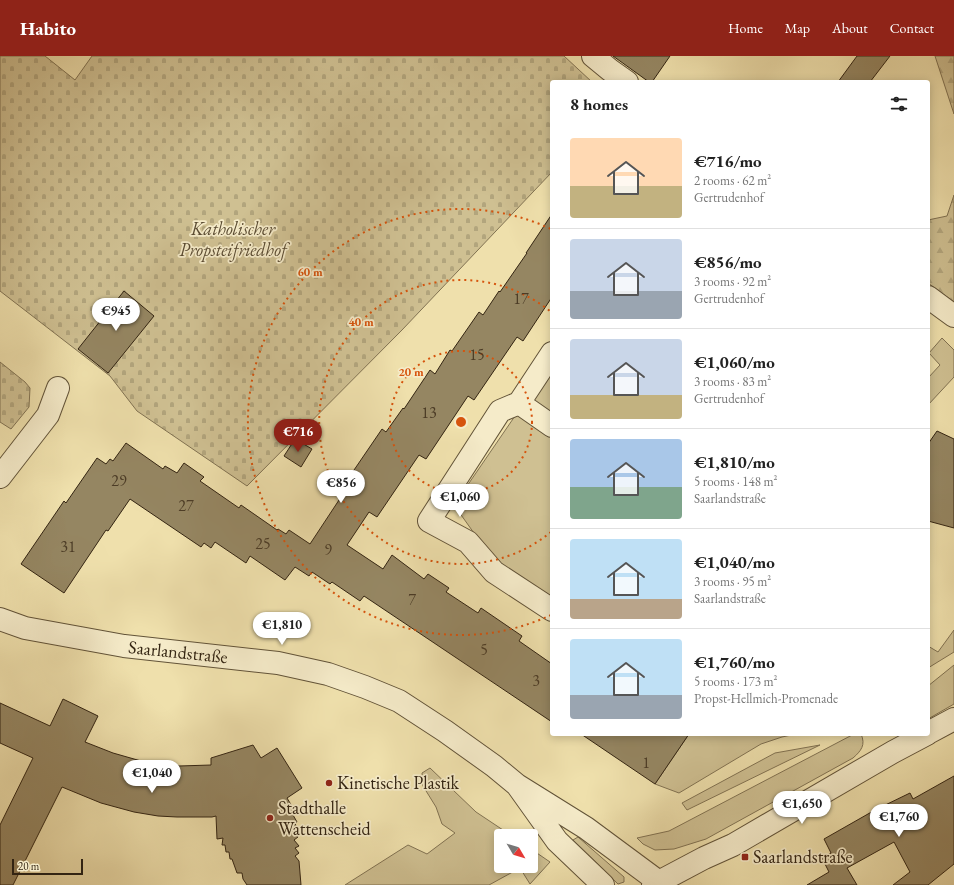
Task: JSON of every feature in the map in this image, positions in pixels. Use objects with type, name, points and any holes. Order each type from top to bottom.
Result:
[{"type":"street","points":[[593,56],[623,80]]},
{"type":"street","points":[[930,298],[954,316]]},
{"type":"street","points":[[550,356],[519,403],[500,411],[429,521],[468,542],[494,572],[550,609]]},
{"type":"street","points":[[0,477],[48,415],[58,388]]},
{"type":"street","points":[[519,403],[550,425]]},
{"type":"street","name":"Saarlandstraße","points":[[0,619],[25,628],[124,646],[278,663],[328,674],[365,687],[399,701],[445,731],[470,748],[517,785],[586,828],[658,884]]},
{"type":"street","points":[[930,733],[952,726]]},
{"type":"street","points":[[658,884],[704,858],[733,845],[923,736]]},
{"type":"street","name":"Saarlandstraße","points":[[517,785],[557,841],[603,885]]},
{"type":"green space","name":"Katholischer Propsteifriedhof","points":[[0,56],[45,56],[75,80],[92,56],[564,56],[590,80],[550,80],[550,174],[402,330],[247,486],[137,411],[110,376],[0,291]]},
{"type":"green space","points":[[935,56],[954,56],[954,114]]},
{"type":"green space","points":[[954,195],[954,302],[930,284],[930,220],[947,216]]},
{"type":"green space","points":[[942,338],[954,350],[954,377],[930,403],[930,376],[940,365],[930,354],[930,352]]},
{"type":"green space","points":[[0,362],[25,382],[30,388],[29,407],[11,429],[0,422]]},
{"type":"green space","points":[[550,365],[550,603],[501,571],[454,505]]},
{"type":"green space","points":[[954,630],[954,652],[930,667],[930,647],[938,652]]},
{"type":"green space","points":[[954,665],[954,704],[930,718],[930,684]]},
{"type":"green space","points":[[688,736],[787,736],[761,744],[679,793],[655,784]]},
{"type":"green space","points":[[850,736],[862,736],[863,741],[862,748],[853,758],[706,839],[674,849],[655,850],[643,844],[637,838],[669,831]]},
{"type":"green space","points":[[820,745],[687,810],[682,803],[775,753]]},
{"type":"green space","points":[[430,768],[476,812],[502,829],[494,829],[494,873],[511,873],[489,885],[345,885],[408,845],[427,854],[455,833],[442,824],[436,807],[423,786],[422,773]]},
{"type":"green space","points":[[578,837],[624,877],[624,882],[618,884],[573,840]]},
{"type":"green space","points":[[538,854],[550,862],[530,884],[523,873],[538,873]]},
{"type":"building","points":[[613,56],[670,56],[653,80],[646,80]]},
{"type":"building","points":[[857,56],[890,56],[872,80],[839,80]]},
{"type":"building","points":[[550,217],[550,300],[523,341],[517,337],[474,400],[468,396],[426,459],[419,455],[377,517],[369,512],[347,545],[383,569],[392,555],[424,579],[428,574],[449,588],[446,592],[478,613],[481,608],[522,636],[519,641],[550,663],[550,721],[364,596],[360,601],[332,582],[330,584],[312,572],[309,576],[295,567],[285,580],[250,556],[246,563],[215,542],[211,548],[204,543],[201,547],[130,499],[108,531],[106,530],[64,593],[21,564],[64,501],[66,503],[97,458],[106,464],[110,459],[113,461],[126,443],[163,469],[165,466],[177,473],[184,463],[204,477],[200,481],[239,508],[241,505],[277,530],[278,529],[286,534],[289,530],[310,544],[343,494],[339,492],[382,429],[386,432],[403,408],[404,409],[430,370],[435,374],[450,350],[452,351],[479,312],[483,315]]},
{"type":"building","points":[[124,291],[154,316],[108,373],[78,349]]},
{"type":"building","points":[[937,431],[954,439],[954,528],[930,522],[930,441]]},
{"type":"building","points":[[295,439],[312,449],[301,467],[284,456]]},
{"type":"building","points":[[63,699],[98,716],[85,742],[113,753],[141,761],[179,766],[211,765],[211,758],[253,745],[261,758],[277,748],[302,788],[287,798],[296,813],[293,815],[297,822],[295,823],[297,829],[294,831],[298,837],[294,840],[299,846],[295,848],[299,853],[295,856],[299,861],[301,885],[247,885],[243,879],[242,873],[237,873],[232,859],[230,859],[229,852],[226,852],[225,845],[222,845],[223,838],[217,839],[216,816],[177,817],[158,816],[134,812],[101,803],[62,787],[13,885],[0,885],[0,825],[33,758],[0,743],[0,703],[50,726]]},
{"type":"building","points":[[584,736],[688,736],[655,784]]},
{"type":"building","points":[[954,776],[954,864],[928,885],[893,885],[910,872],[894,842],[847,868],[857,885],[807,885],[829,872],[822,858],[831,853],[824,839],[875,810],[910,793],[913,799]]},
{"type":"place","name":"Kinetische Plastik","points":[[329,783]]},
{"type":"place","name":"Stadthalle Wattenscheid","points":[[270,818]]},
{"type":"place","name":"Saarlandstraße","points":[[745,857]]}]
